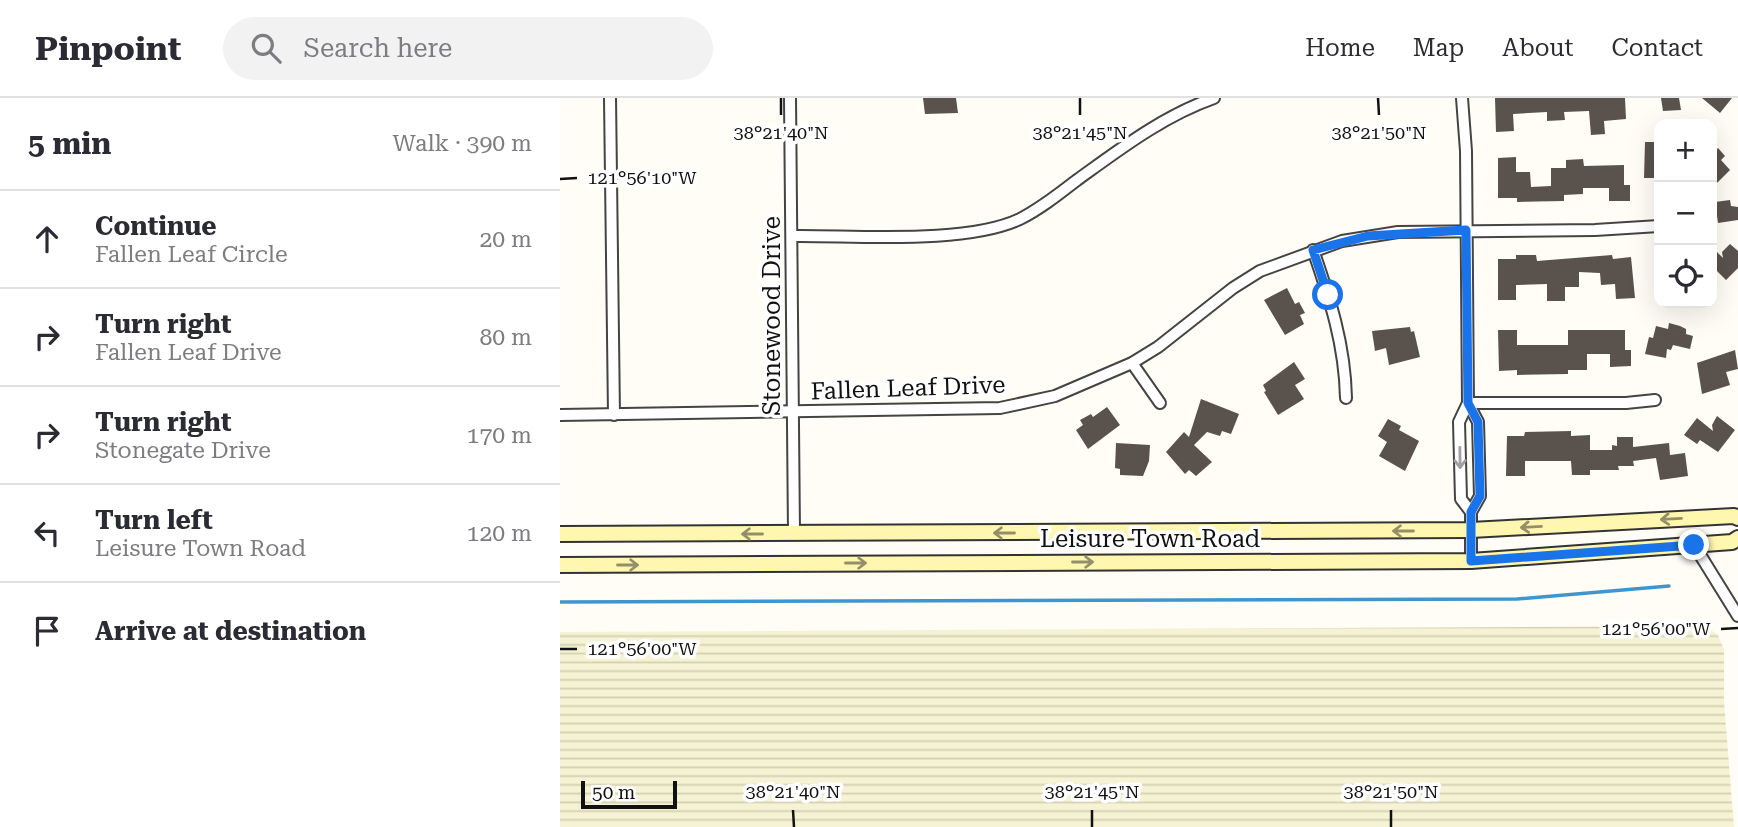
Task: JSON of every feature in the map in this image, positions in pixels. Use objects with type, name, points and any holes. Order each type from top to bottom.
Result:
[{"type":"main road","name":"Leisure Town Road","points":[[560,534],[1471,530],[1734,516],[1738,518]]},
{"type":"main road","name":"Leisure Town Road","points":[[560,565],[1471,561],[1732,542],[1738,538]]},
{"type":"street","points":[[610,98],[614,415]]},
{"type":"street","name":"Stonewood Drive","points":[[790,98],[794,534]]},
{"type":"street","points":[[792,236],[932,235],[996,228],[1020,219],[1046,203],[1159,124],[1214,98]]},
{"type":"street","points":[[1462,98],[1468,403],[1459,422],[1459,434],[1461,499],[1471,512]]},
{"type":"street","name":"Fallen Leaf Drive","points":[[560,415],[1000,408],[1082,386],[1132,363],[1158,347],[1233,288],[1260,271],[1313,250],[1368,236],[1466,230],[1595,230],[1654,226]]},
{"type":"street","points":[[1313,250],[1339,329],[1345,362],[1346,398]]},
{"type":"street","points":[[1132,363],[1160,403]]},
{"type":"street","points":[[1468,403],[1626,403],[1655,400]]},
{"type":"street","points":[[1468,403],[1478,422],[1480,496],[1471,512],[1471,561]]},
{"type":"street","points":[[1694,545],[1738,616]]},
{"type":"shaded area","points":[[1705,626],[1718,635],[1724,650],[1724,702],[1734,827],[560,827],[560,632]]},
{"type":"building","points":[[923,98],[956,98],[958,113],[925,114]]},
{"type":"building","points":[[1495,98],[1625,98],[1626,119],[1604,121],[1605,134],[1591,135],[1589,111],[1564,112],[1565,120],[1547,121],[1547,112],[1513,114],[1514,131],[1496,132]]},
{"type":"building","points":[[1661,98],[1679,98],[1681,110],[1663,111]]},
{"type":"building","points":[[1702,98],[1732,98],[1720,113]]},
{"type":"building","points":[[1645,142],[1654,142],[1654,178],[1644,178]]},
{"type":"building","points":[[1717,149],[1725,156],[1721,160],[1730,170],[1717,183],[1717,182]]},
{"type":"building","points":[[1516,157],[1516,172],[1530,172],[1531,187],[1551,186],[1551,168],[1566,168],[1566,160],[1583,159],[1584,166],[1624,165],[1624,185],[1630,185],[1630,201],[1609,201],[1609,188],[1583,188],[1583,194],[1564,195],[1564,201],[1517,202],[1517,198],[1498,198],[1498,158]]},
{"type":"building","points":[[1730,200],[1731,206],[1738,207],[1738,220],[1718,223],[1717,202]]},
{"type":"building","points":[[1730,244],[1738,251],[1738,268],[1726,280],[1717,271],[1717,252],[1723,258],[1722,252]]},
{"type":"building","points":[[1516,255],[1536,255],[1537,261],[1612,255],[1613,259],[1631,257],[1635,298],[1616,299],[1615,284],[1601,285],[1600,273],[1579,272],[1579,287],[1565,287],[1565,301],[1547,301],[1547,284],[1516,285],[1516,300],[1498,300],[1498,259],[1516,259]]},
{"type":"building","points":[[1287,288],[1295,304],[1299,302],[1305,313],[1300,315],[1304,324],[1285,335],[1264,300]]},
{"type":"building","points":[[1669,323],[1686,329],[1686,334],[1693,336],[1690,349],[1673,345],[1671,350],[1667,349],[1666,358],[1645,354],[1649,337],[1653,338],[1656,326],[1668,329]]},
{"type":"building","points":[[1410,327],[1411,332],[1414,331],[1420,357],[1389,365],[1386,348],[1375,351],[1372,331]]},
{"type":"building","points":[[1498,330],[1517,330],[1517,345],[1568,345],[1568,330],[1625,330],[1625,350],[1631,350],[1631,366],[1610,367],[1610,354],[1587,354],[1587,370],[1568,370],[1568,374],[1517,375],[1517,370],[1499,371]]},
{"type":"building","points":[[1735,350],[1738,369],[1726,372],[1730,385],[1702,394],[1697,363]]},
{"type":"building","points":[[1294,362],[1305,379],[1295,385],[1304,399],[1278,415],[1264,392],[1266,391],[1263,385]]},
{"type":"building","points":[[1201,399],[1239,414],[1231,434],[1222,431],[1220,436],[1207,432],[1194,445],[1212,462],[1196,476],[1189,470],[1185,474],[1166,452],[1184,432],[1189,437]]},
{"type":"building","points":[[1107,407],[1120,425],[1088,449],[1076,430],[1083,425],[1080,420],[1091,414],[1093,417]]},
{"type":"building","points":[[1717,416],[1735,430],[1718,452],[1700,440],[1697,444],[1684,435],[1697,418],[1713,431],[1712,425]]},
{"type":"building","points":[[1388,419],[1401,426],[1399,430],[1419,441],[1405,471],[1379,456],[1387,442],[1378,436]]},
{"type":"building","points":[[1571,431],[1571,436],[1590,435],[1590,450],[1612,450],[1612,445],[1617,446],[1617,437],[1633,437],[1633,447],[1669,443],[1670,455],[1685,453],[1688,476],[1660,480],[1656,458],[1633,461],[1634,466],[1618,466],[1619,470],[1590,470],[1590,475],[1572,475],[1571,461],[1525,461],[1525,476],[1506,476],[1507,436],[1524,436],[1525,432]]},
{"type":"building","points":[[1116,443],[1150,445],[1149,461],[1143,476],[1120,475],[1120,469],[1115,468]]},
{"type":"waterway","points":[[560,602],[1517,599],[1669,586]]},
{"type":"route","points":[[1328,295],[1313,250],[1342,241],[1398,232],[1466,230],[1468,403],[1478,422],[1480,496],[1471,512],[1471,561],[1694,545]]}]
